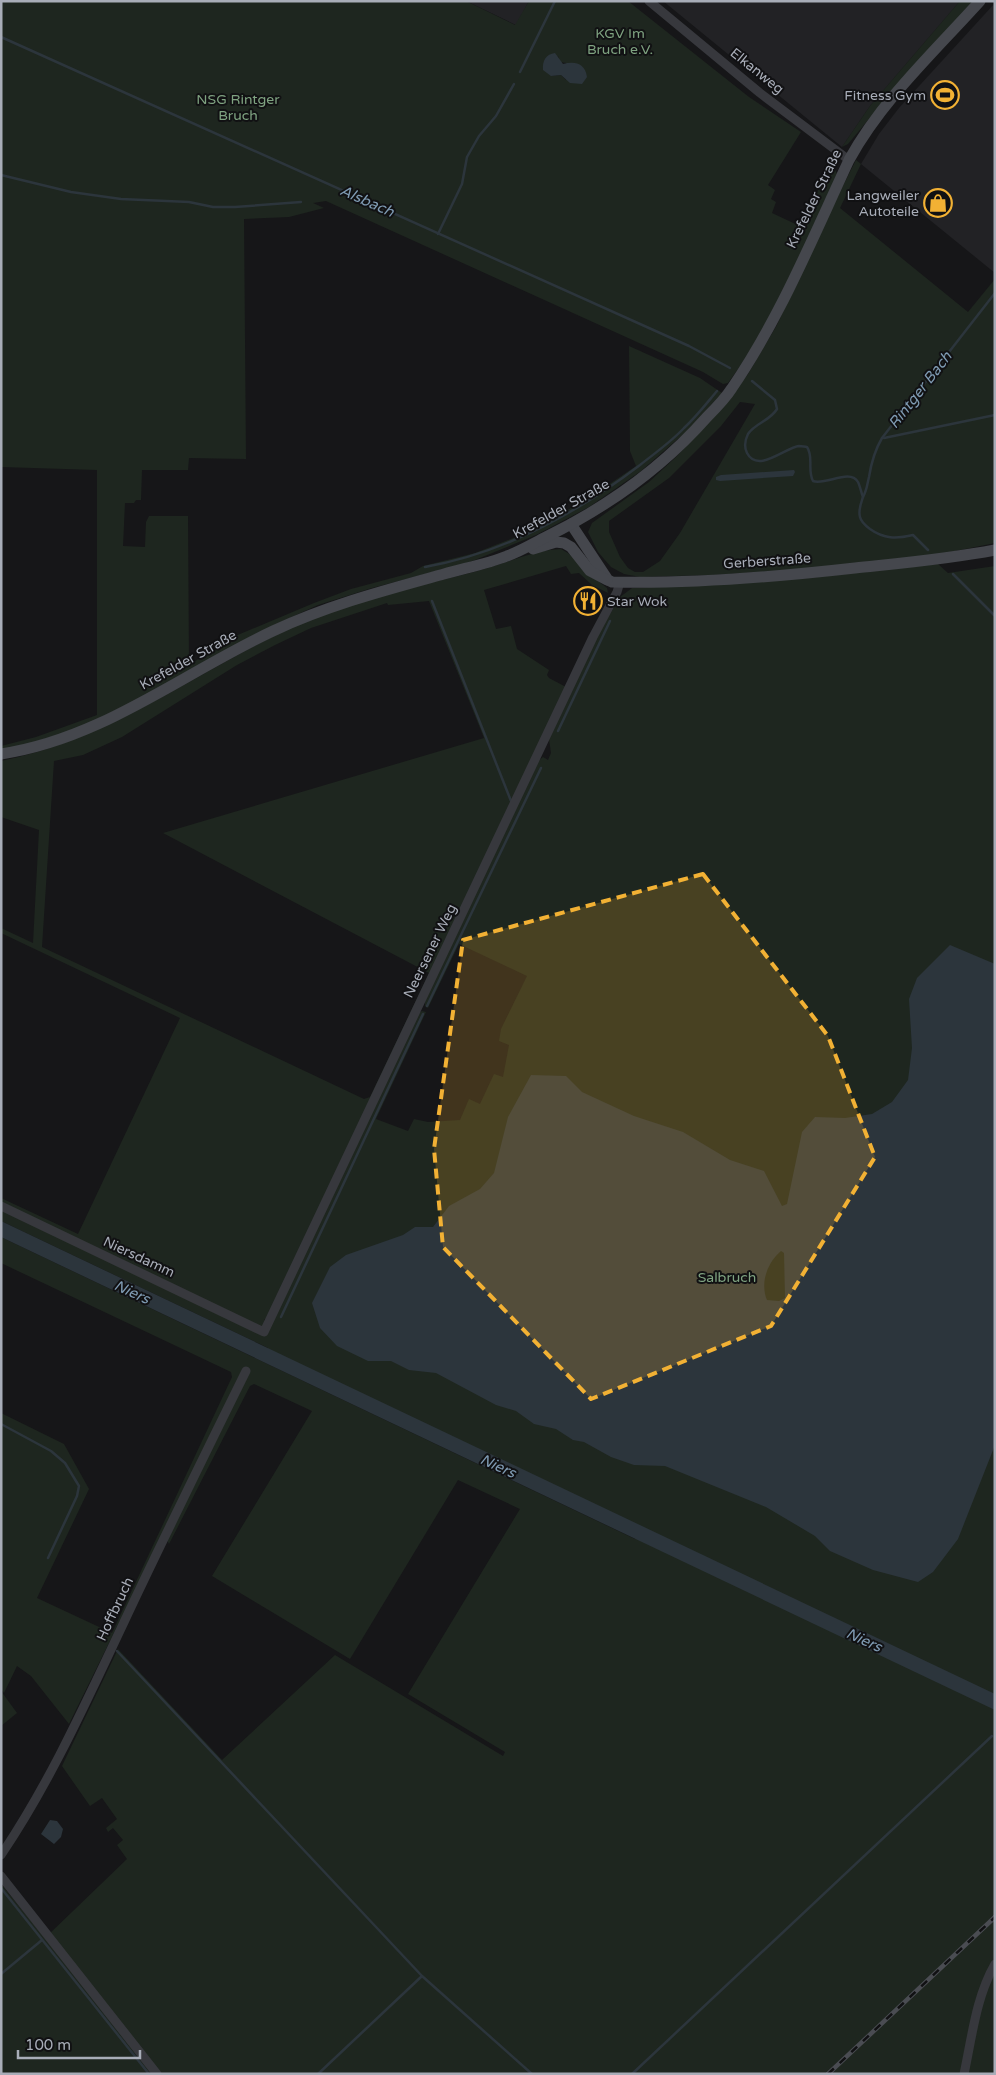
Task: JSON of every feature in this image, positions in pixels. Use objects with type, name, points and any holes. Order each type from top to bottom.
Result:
[{"type":"main road","name":"Krefelder Straße","points":[[1,754],[20,751],[86,730],[158,695],[267,634],[312,614],[365,596],[508,556],[571,524],[617,496],[653,470],[689,438],[731,391],[762,341],[850,160],[887,103],[980,1]]},
{"type":"main road","points":[[571,524],[614,581]]},
{"type":"main road","points":[[508,556],[556,542],[564,543],[571,547],[590,571],[614,581]]},
{"type":"main road","name":"Gerberstraße","points":[[614,581],[674,581],[802,574],[955,558],[995,550]]},
{"type":"street","name":"Elkanweg","points":[[649,1],[760,93],[850,160]]},
{"type":"street","name":"Neersener Weg","points":[[264,1332],[593,637],[617,592],[614,581]]},
{"type":"street","name":"Niersdamm","points":[[1,1206],[264,1332]]},
{"type":"street","name":"Hoffbruch","points":[[1,1855],[25,1819],[57,1764],[155,1556],[246,1371]]},
{"type":"street","points":[[1,1876],[156,2074]]},
{"type":"street","points":[[964,2074],[979,2001],[986,1980],[995,1964]]},
{"type":"highlighted area","points":[[703,874],[828,1036],[875,1157],[771,1326],[591,1399],[443,1247],[434,1149],[463,940]]},
{"type":"shaded area","points":[[466,1],[529,1],[516,25]]},
{"type":"shaded area","points":[[663,1],[960,1],[870,106],[842,147]]},
{"type":"shaded area","points":[[995,3],[995,273],[861,164],[879,134],[899,108]]},
{"type":"green space","points":[[1,1],[466,1],[515,25],[529,1],[628,1],[749,97],[801,132],[768,185],[775,190],[771,199],[776,202],[772,213],[804,228],[819,188],[833,165],[837,174],[788,282],[760,334],[728,383],[723,384],[703,372],[326,201],[313,203],[324,208],[289,217],[244,219],[246,459],[189,458],[188,470],[142,470],[141,500],[136,500],[134,503],[125,503],[123,546],[145,547],[146,522],[149,516],[188,516],[189,665],[233,637],[314,603],[351,589],[411,573],[423,566],[475,553],[521,535],[586,500],[636,466],[630,451],[629,346],[700,378],[722,393],[687,431],[641,471],[589,507],[536,535],[470,562],[372,588],[318,605],[261,631],[148,694],[81,728],[1,752],[1,746],[36,737],[97,715],[97,470],[1,467]],"holes":[[[558,56],[560,62],[566,63],[566,80],[561,75],[551,76]]]},
{"type":"green space","points":[[960,1],[974,1],[899,83],[848,144],[842,147],[870,106]]},
{"type":"green space","points":[[856,160],[861,164],[840,208],[968,312],[995,279],[995,543],[930,556],[810,569],[640,577],[624,574],[611,567],[598,552],[588,532],[592,523],[649,482],[676,457],[726,403],[748,374],[777,325],[809,253]],"holes":[[[740,402],[755,404],[680,533],[660,561],[643,572],[635,572],[628,568],[620,557],[609,532],[609,521],[669,478],[721,426]]]},
{"type":"green space","name":"Salbruch","points":[[561,549],[573,557],[607,588],[608,593],[592,585],[579,573],[571,574],[566,566],[484,590],[496,629],[511,626],[517,649],[549,670],[547,675],[549,678],[566,687],[565,696],[269,1316],[264,1320],[270,1324],[418,1013],[426,1012],[376,1119],[408,1131],[414,1119],[428,1122],[460,1120],[469,1099],[480,1104],[494,1074],[503,1077],[509,1045],[499,1041],[501,1029],[527,976],[459,944],[428,1008],[425,1006],[425,999],[537,762],[543,757],[548,760],[551,753],[549,739],[596,638],[620,597],[632,588],[808,578],[938,564],[948,573],[995,566],[995,2074],[1,2074],[1,1884],[45,1938],[127,1859],[117,1845],[123,1840],[113,1828],[108,1832],[106,1828],[117,1819],[102,1798],[90,1806],[62,1766],[118,1649],[222,1760],[335,1655],[503,1756],[505,1752],[408,1694],[520,1509],[458,1480],[350,1659],[212,1576],[312,1411],[254,1384],[250,1386],[169,1544],[167,1540],[246,1380],[240,1377],[69,1724],[31,1676],[17,1666],[4,1693],[1,1689],[1,1413],[64,1444],[89,1489],[37,1598],[112,1633],[232,1377],[231,1372],[1,1263],[1,1237],[635,1539],[639,1533],[265,1355],[268,1348],[1,1221],[1,1198],[78,1234],[180,1018],[1,933],[1,928],[33,943],[39,830],[1,817],[1,761],[42,751],[119,719],[266,640],[308,620],[375,598],[550,550]],"holes":[[[429,601],[484,738],[163,833],[429,973],[370,1097],[364,1099],[42,947],[54,761],[83,755],[122,737],[237,665],[275,645],[311,628],[387,603],[388,605]]]},
{"type":"green space","points":[[1,1691],[17,1713],[1,1726]]},
{"type":"water","points":[[555,53],[563,64],[575,63],[582,66],[587,77],[582,84],[570,83],[561,75],[551,76],[543,70],[545,58]]},
{"type":"water","points":[[794,470],[793,476],[716,480],[716,477],[721,475]]},
{"type":"water","points":[[950,945],[995,964],[995,1445],[958,1539],[933,1572],[918,1582],[873,1570],[830,1551],[815,1536],[766,1507],[665,1466],[634,1465],[611,1457],[584,1442],[573,1440],[556,1429],[534,1424],[516,1411],[496,1405],[436,1373],[409,1370],[391,1361],[368,1361],[337,1346],[320,1328],[312,1303],[330,1267],[346,1255],[403,1235],[415,1227],[433,1227],[449,1206],[480,1189],[494,1173],[508,1117],[531,1075],[566,1076],[582,1092],[634,1116],[683,1132],[730,1160],[764,1171],[782,1206],[787,1204],[802,1132],[815,1117],[845,1118],[872,1114],[892,1102],[908,1080],[912,1048],[909,999],[917,978]],"holes":[[[781,1251],[784,1253],[785,1298],[779,1301],[767,1300],[764,1287],[766,1274],[776,1256]]]},
{"type":"water","name":"Niers","points":[[1,1221],[995,1694],[995,1710],[1,1237]]},
{"type":"water","points":[[50,1820],[57,1821],[63,1829],[61,1837],[54,1844],[41,1834]]},
{"type":"waterway","points":[[520,72],[555,1]]},
{"type":"waterway","name":"Alsbach","points":[[1,37],[689,346],[730,368]]},
{"type":"waterway","points":[[438,234],[462,184],[467,157],[479,136],[496,116],[514,84]]},
{"type":"waterway","points":[[1,175],[71,192],[121,199],[189,202],[213,207],[301,202]]},
{"type":"waterway","name":"Rintger Bach","points":[[863,497],[877,447],[882,438],[995,293]]},
{"type":"waterway","name":"Alsbach","points":[[752,381],[775,400],[777,409],[748,434],[745,448],[752,459],[758,461],[765,460],[793,447],[807,447],[810,455],[811,477],[813,481],[818,482],[843,477],[854,478],[858,482],[863,497],[859,514],[861,521],[865,525],[885,536],[901,537],[913,535],[928,550]]},
{"type":"waterway","points":[[425,567],[483,552],[538,529],[565,515],[616,483],[668,443],[693,419],[717,391]]},
{"type":"waterway","points":[[884,438],[995,415]]},
{"type":"waterway","name":"Alsbach","points":[[953,574],[995,616]]},
{"type":"waterway","points":[[432,601],[511,801]]},
{"type":"waterway","points":[[558,731],[610,621]]},
{"type":"waterway","points":[[427,1006],[541,768]]},
{"type":"waterway","points":[[281,1317],[423,1014]]},
{"type":"waterway","points":[[1,1424],[51,1451],[65,1463],[79,1486],[77,1496],[48,1558]]},
{"type":"waterway","points":[[117,1651],[422,1976],[532,2074]]},
{"type":"waterway","points":[[632,2074],[992,1736]]},
{"type":"waterway","points":[[1,1888],[149,2074]]},
{"type":"waterway","points":[[1,1974],[42,1940]]},
{"type":"waterway","points":[[318,2074],[422,1976]]},
{"type":"railway","points":[[828,2074],[995,1917]]},
{"type":"place","name":"Fitness Gym","points":[[945,95]]},
{"type":"place","name":"Langweiler Autoteile","points":[[938,203]]},
{"type":"place","name":"Star Wok","points":[[588,601]]},
{"type":"park label","name":"KGV Im Bruch e.V.","points":[[620,42]]},
{"type":"park label","name":"NSG Rintger Bruch","points":[[238,108]]}]
